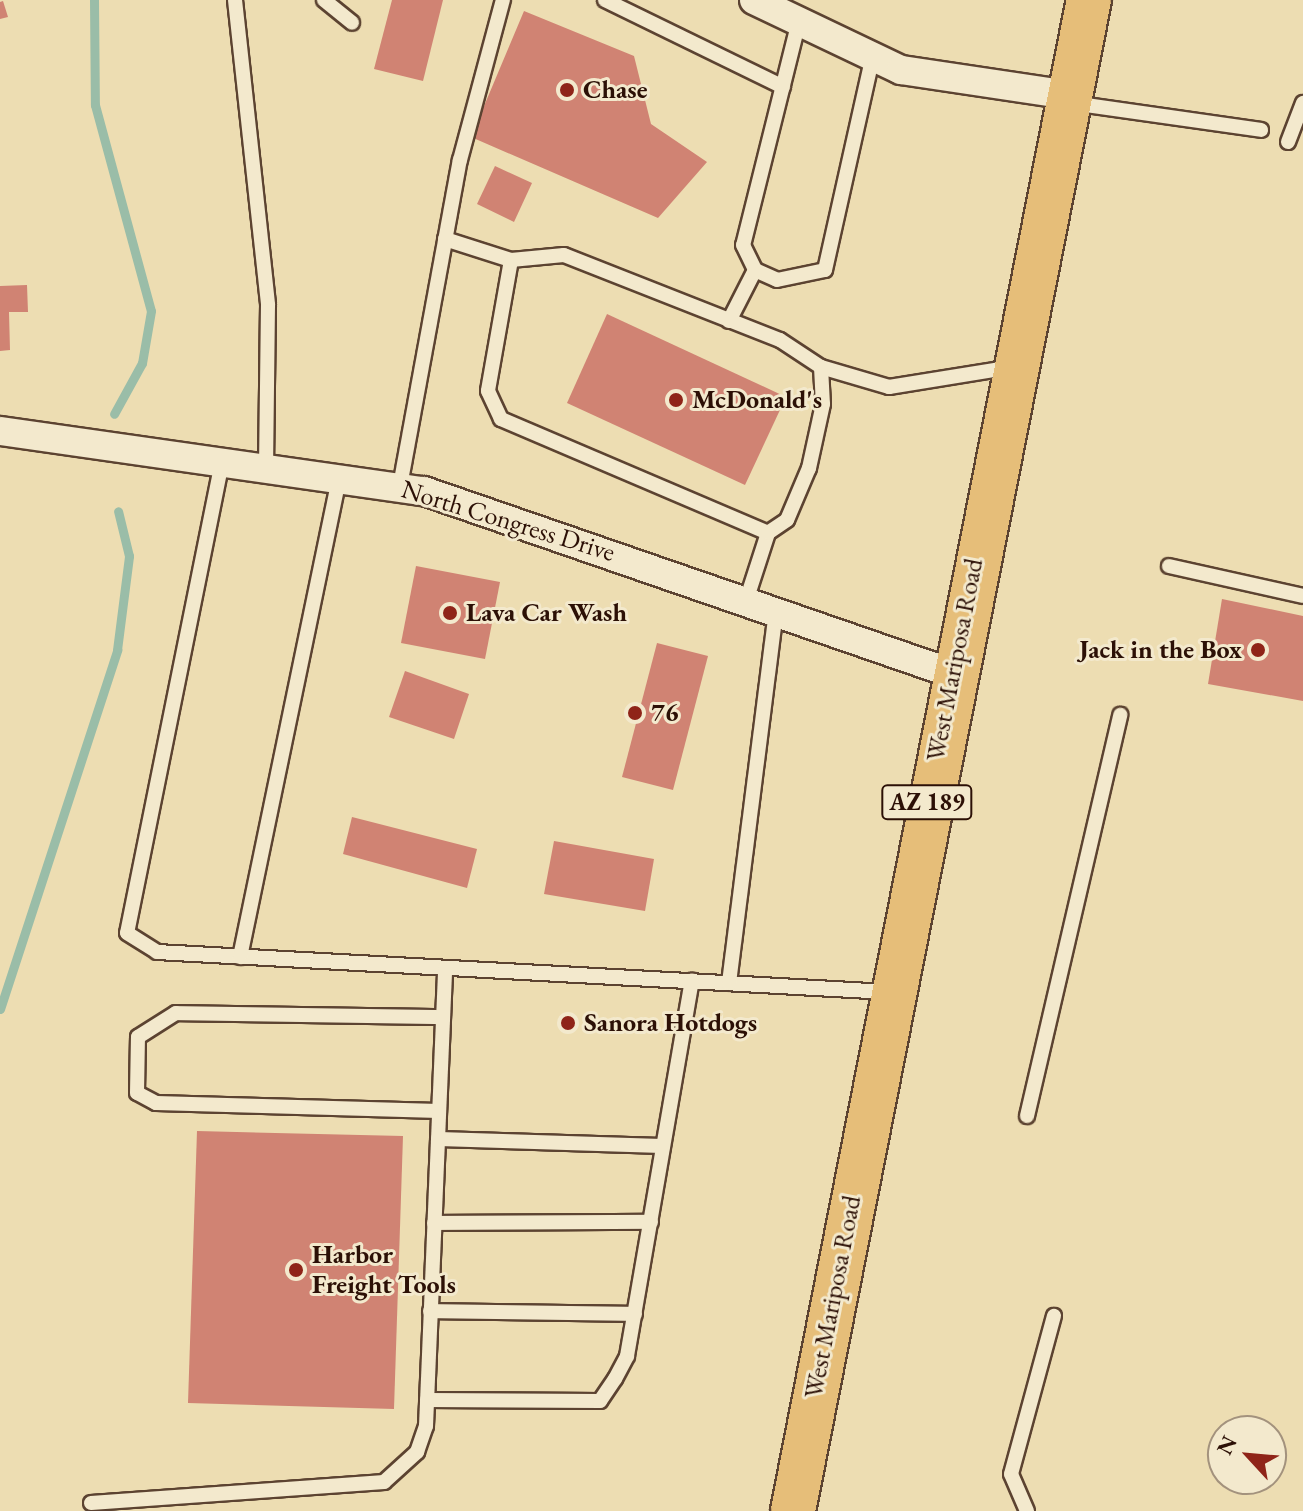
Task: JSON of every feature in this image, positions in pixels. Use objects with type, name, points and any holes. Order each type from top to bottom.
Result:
[{"type":"main road","name":"West Mariposa Road","points":[[793,1511],[951,673],[1089,0]]},
{"type":"street","points":[[754,0],[790,11],[901,70],[1068,99]]},
{"type":"street","name":"North Congress Drive","points":[[0,431],[400,486],[747,598],[951,673]]},
{"type":"lane","points":[[235,0],[268,305],[266,469]]},
{"type":"lane","points":[[324,0],[352,23]]},
{"type":"lane","points":[[400,486],[445,239],[503,0]]},
{"type":"lane","points":[[605,0],[783,87]]},
{"type":"lane","points":[[790,11],[783,87],[743,245],[755,270],[777,280],[825,270],[873,56]]},
{"type":"lane","points":[[1068,99],[1261,130]]},
{"type":"lane","points":[[1288,142],[1303,103]]},
{"type":"lane","points":[[445,239],[511,260],[564,255],[729,321],[821,367],[889,387],[1014,366]]},
{"type":"lane","points":[[511,260],[488,391],[501,419],[768,533]]},
{"type":"lane","points":[[729,321],[755,270]]},
{"type":"lane","points":[[747,598],[768,533],[787,520],[809,468],[823,404],[821,367]]},
{"type":"lane","points":[[222,462],[127,933],[157,952],[891,992]]},
{"type":"lane","points":[[240,957],[339,479]]},
{"type":"lane","points":[[1169,566],[1303,596]]},
{"type":"lane","points":[[729,983],[776,608]]},
{"type":"lane","points":[[1027,1116],[1120,715]]},
{"type":"lane","points":[[91,1503],[384,1482],[417,1452],[427,1400],[445,968]]},
{"type":"lane","points":[[427,1400],[600,1401],[627,1356],[692,981]]},
{"type":"lane","points":[[439,1111],[156,1103],[137,1093],[138,1037],[176,1013],[443,1017]]},
{"type":"lane","points":[[438,1139],[663,1146]]},
{"type":"lane","points":[[434,1223],[651,1222]]},
{"type":"lane","points":[[430,1311],[635,1314]]},
{"type":"lane","points":[[1027,1511],[1011,1474],[1054,1316]]},
{"type":"building","points":[[392,0],[443,0],[423,81],[374,69]]},
{"type":"building","points":[[3,1],[8,17],[0,19],[0,2]]},
{"type":"building","name":"Chase","points":[[524,11],[634,56],[651,124],[707,162],[658,218],[471,137]]},
{"type":"building","points":[[495,166],[532,183],[514,222],[477,204]]},
{"type":"building","points":[[27,285],[28,312],[9,312],[10,350],[0,351],[0,286]]},
{"type":"building","points":[[607,314],[786,397],[745,485],[567,403]]},
{"type":"building","name":"Lava Car Wash","points":[[416,566],[500,582],[485,659],[401,643]]},
{"type":"building","name":"Jack in the Box","points":[[1222,599],[1303,616],[1303,701],[1208,684]]},
{"type":"building","points":[[657,643],[708,656],[673,790],[622,777]]},
{"type":"building","points":[[405,671],[469,694],[454,739],[389,717]]},
{"type":"building","points":[[352,817],[477,849],[467,888],[343,854]]},
{"type":"building","points":[[554,841],[654,859],[645,911],[544,894]]},
{"type":"building","name":"Harbor Freight Tools","points":[[197,1131],[403,1136],[394,1409],[188,1403]]},
{"type":"waterway","points":[[94,0],[95,105],[151,311],[142,363],[114,414]]},
{"type":"waterway","points":[[0,1009],[117,650],[129,556],[118,511]]},
{"type":"place","name":"Chase","points":[[567,90]]},
{"type":"place","name":"McDonald's","points":[[676,400]]},
{"type":"place","name":"Lava Car Wash","points":[[450,613]]},
{"type":"place","name":"Jack in the Box","points":[[1258,650]]},
{"type":"place","name":"76","points":[[635,713]]},
{"type":"place","name":"Sanora Hotdogs","points":[[568,1023]]},
{"type":"place","name":"Harbor Freight Tools","points":[[296,1270]]}]
